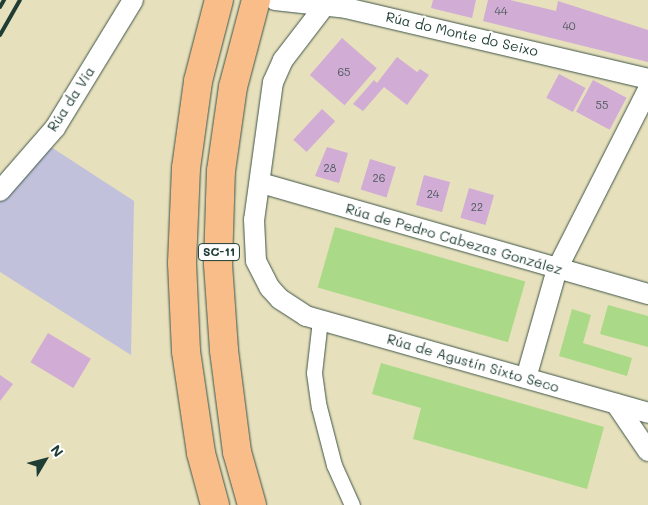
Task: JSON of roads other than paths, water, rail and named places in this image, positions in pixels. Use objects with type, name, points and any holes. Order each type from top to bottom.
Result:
[{"type":"highway","name":"SC-11","points":[[215,505],[202,454],[186,350],[182,264],[186,168],[191,130],[198,81],[219,0]]},
{"type":"highway","name":"SC-11","points":[[252,505],[237,452],[224,350],[218,264],[220,171],[233,86],[256,0]]},
{"type":"street","name":"Rúa da Vía","points":[[0,191],[55,128],[133,0]]},
{"type":"street","name":"Rúa do Monte do Seixo","points":[[275,0],[346,4],[648,78]]},
{"type":"street","points":[[261,183],[270,99],[277,71],[321,4]]},
{"type":"street","points":[[526,378],[558,269],[648,90]]},
{"type":"street","name":"Rúa de Pedro Cabezas González","points":[[261,183],[648,294]]},
{"type":"street","name":"Rúa de Agustín Sixto Seco","points":[[261,183],[254,220],[256,261],[270,288],[298,313],[648,413]]},
{"type":"street","points":[[320,320],[314,373],[319,406],[334,465],[352,505]]},
{"type":"street","points":[[616,404],[648,451]]},
{"type":"railway","points":[[0,7],[4,0]]},
{"type":"railway","points":[[0,35],[20,0]]}]
